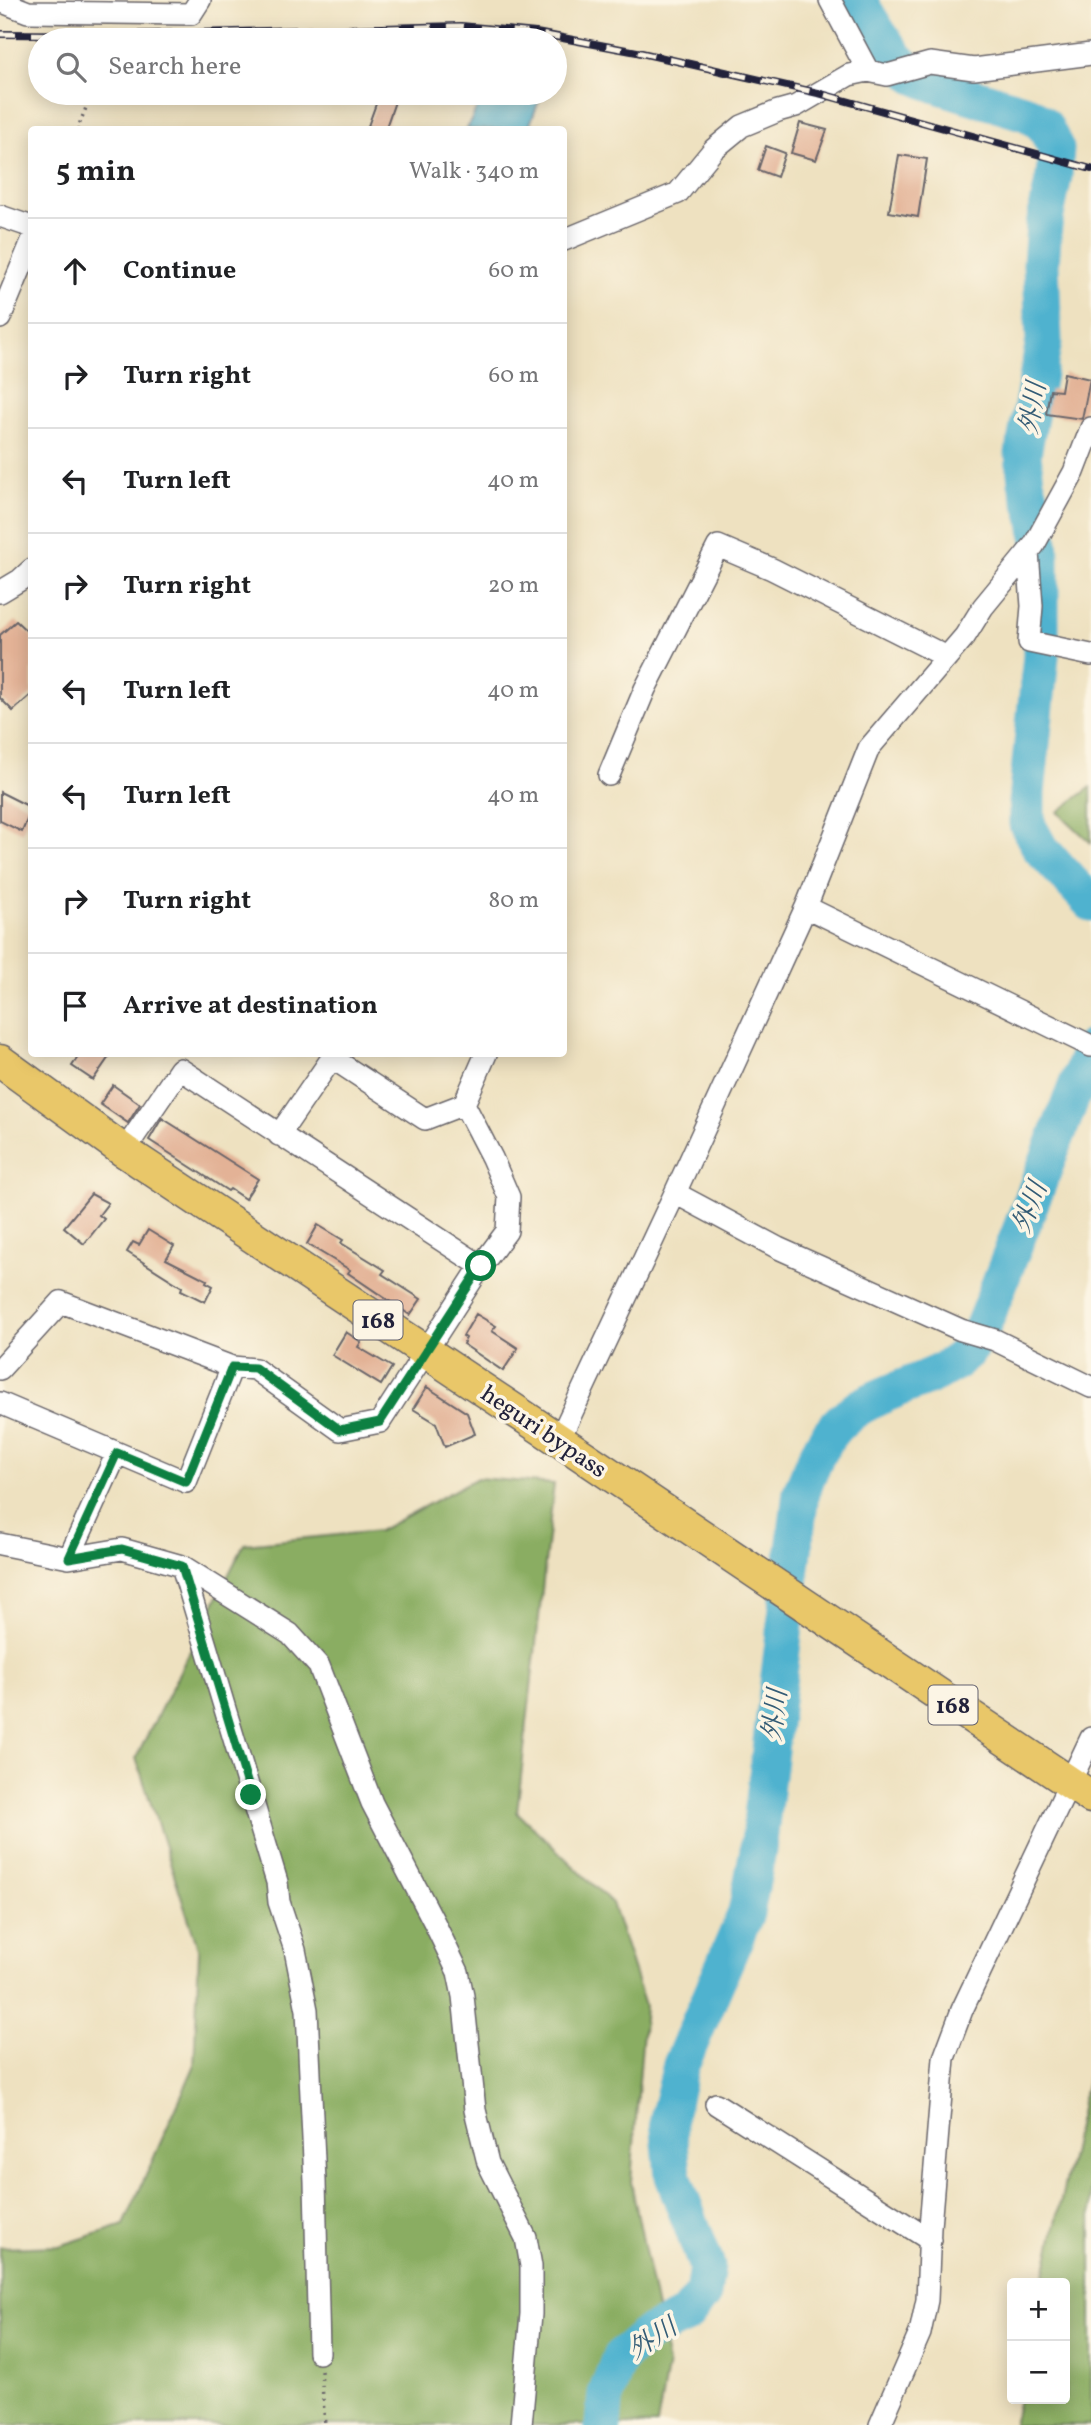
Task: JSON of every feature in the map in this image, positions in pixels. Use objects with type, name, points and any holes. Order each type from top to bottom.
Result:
[{"type":"highway","name":"heguri bypass","points":[[0,1061],[124,1152],[1080,1790]]},
{"type":"street","points":[[0,1],[28,12],[191,14],[200,0]]},
{"type":"street","points":[[830,0],[877,73]]},
{"type":"street","points":[[567,239],[678,193],[714,149],[742,126],[796,106],[849,75],[915,67],[930,62],[975,69],[1091,54]]},
{"type":"street","points":[[0,216],[28,226]]},
{"type":"street","points":[[0,318],[28,251]]},
{"type":"street","points":[[559,1440],[806,907],[869,748],[965,636],[983,607],[1031,549],[1074,472],[1091,428]]},
{"type":"street","points":[[609,775],[645,689],[718,546],[772,569],[947,657]]},
{"type":"street","points":[[1031,549],[1032,606],[1040,644],[1091,655]]},
{"type":"street","points":[[0,592],[28,573]]},
{"type":"street","points":[[806,907],[1091,1046]]},
{"type":"street","points":[[279,1135],[332,1058],[425,1119],[464,1104],[485,1057]]},
{"type":"street","points":[[124,1152],[180,1069],[481,1266]]},
{"type":"street","points":[[0,1369],[61,1302],[232,1367],[255,1368],[340,1430],[380,1422],[424,1351],[507,1231],[509,1197],[464,1104]]},
{"type":"street","points":[[675,1194],[778,1248],[961,1330],[995,1340],[1091,1387]]},
{"type":"street","points":[[0,1403],[186,1482],[232,1367]]},
{"type":"street","points":[[69,1558],[117,1453]]},
{"type":"street","points":[[0,1545],[69,1558],[122,1549],[182,1566],[290,1634],[319,1666],[372,1803],[435,1922],[458,1972],[475,2110],[484,2150],[526,2238],[531,2266],[531,2314],[521,2425]]},
{"type":"street","points":[[182,1566],[273,1869],[279,1902],[295,1950],[307,2010],[319,2353]]},
{"type":"street","points":[[880,2425],[920,2333],[927,2300],[944,2058],[962,2010],[1080,1790],[1091,1738]]},
{"type":"street","points":[[716,2104],[930,2240]]},
{"type":"path","points":[[79,126],[87,105]]},
{"type":"path","points":[[319,2353],[325,2425]]},
{"type":"green space","points":[[1091,787],[1091,843],[1058,812]]},
{"type":"green space","points":[[477,1478],[554,1484],[517,1812],[612,1903],[645,2006],[631,2182],[668,2363],[657,2425],[0,2425],[0,2248],[59,2246],[124,2225],[194,2067],[199,1951],[136,1758],[244,1544],[379,1531]]},
{"type":"green space","points":[[1091,2062],[1091,2425],[1013,2425],[1018,2404],[1070,2404],[1070,2278],[1044,2278]]},
{"type":"water","points":[[478,105],[537,105],[529,126],[468,126]]},
{"type":"building","points":[[376,105],[394,105],[386,126],[368,126]]},
{"type":"building","points":[[800,123],[827,130],[816,160],[791,153]]},
{"type":"building","points":[[766,146],[785,153],[777,177],[758,170]]},
{"type":"building","points":[[899,155],[927,159],[918,217],[889,212]]},
{"type":"building","points":[[1064,373],[1090,379],[1082,419],[1046,414],[1050,390],[1061,391]]},
{"type":"building","points":[[16,621],[28,632],[28,698],[13,711],[0,698],[0,635]]},
{"type":"building","points":[[0,792],[28,806],[28,818],[22,832],[0,821]]},
{"type":"building","points":[[78,1057],[109,1057],[93,1080],[72,1066]]},
{"type":"building","points":[[113,1085],[140,1104],[128,1123],[100,1104]]},
{"type":"building","points":[[162,1118],[258,1179],[245,1199],[149,1140]]},
{"type":"building","points":[[91,1194],[108,1203],[99,1215],[104,1219],[84,1244],[64,1227]]},
{"type":"building","points":[[318,1225],[343,1240],[341,1243],[385,1270],[382,1274],[421,1299],[410,1315],[348,1273],[350,1270],[307,1244]]},
{"type":"building","points":[[148,1230],[174,1246],[166,1259],[207,1280],[206,1282],[213,1286],[205,1302],[181,1290],[182,1287],[127,1252],[133,1242],[139,1245]]},
{"type":"building","points":[[476,1314],[496,1326],[492,1331],[518,1348],[503,1371],[463,1344],[466,1338],[463,1336]]},
{"type":"building","points":[[346,1332],[361,1342],[358,1347],[392,1367],[381,1385],[332,1355]]},
{"type":"building","points":[[427,1387],[467,1413],[475,1434],[445,1447],[436,1423],[413,1409]]},
{"type":"waterway","name":"外川","points":[[858,0],[896,57],[915,76],[1029,114],[1044,125],[1056,149],[1041,264],[1044,341],[1023,454],[1026,482],[1037,520],[1041,550],[1041,656],[1027,793],[1027,824],[1040,848],[1091,903]]},
{"type":"waterway","name":"外川","points":[[603,2425],[606,2394],[620,2357],[647,2334],[686,2316],[703,2294],[707,2267],[673,2176],[668,2119],[681,2065],[746,1913],[758,1850],[801,1492],[822,1445],[841,1421],[872,1400],[943,1370],[971,1347],[983,1326],[1091,1048]]},
{"type":"railway","points":[[384,28],[482,28]]},
{"type":"railway","points":[[0,34],[28,34]]},
{"type":"railway","points":[[567,39],[818,93],[1091,169]]},
{"type":"route","points":[[251,1795],[182,1566],[122,1549],[69,1558],[117,1453],[186,1482],[232,1367],[255,1368],[340,1430],[380,1422],[481,1266]]}]
